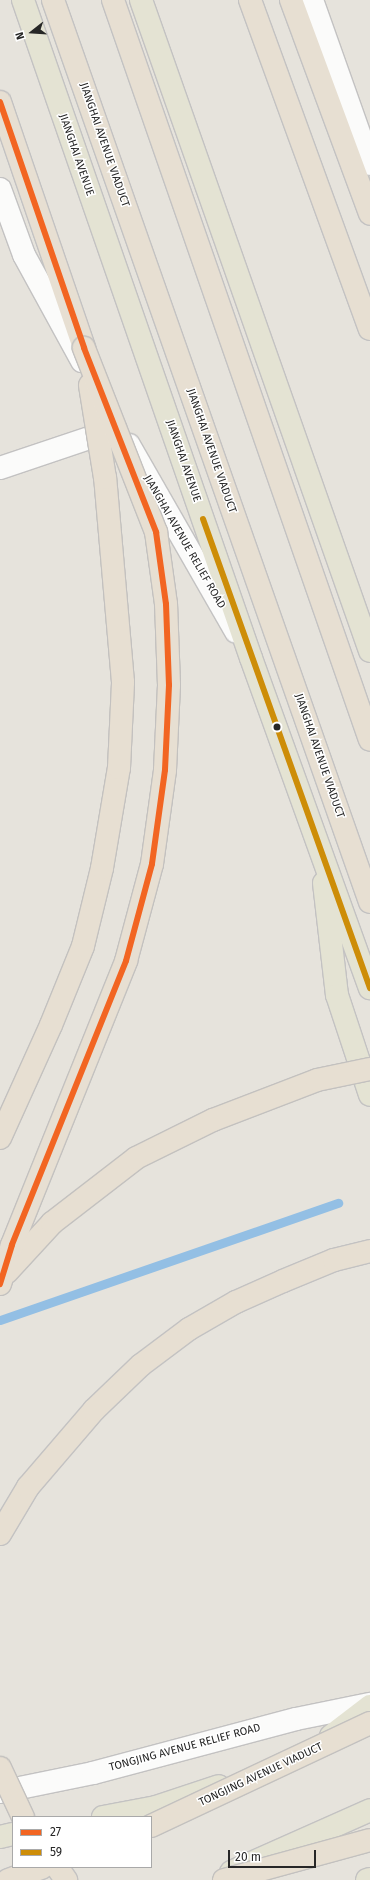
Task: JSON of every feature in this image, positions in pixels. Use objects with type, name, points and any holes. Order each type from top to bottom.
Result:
[{"type":"highway","name":"JIANGHAI AVENUE VIADUCT","points":[[53,0],[370,902]]},
{"type":"highway","points":[[113,0],[370,740]]},
{"type":"highway","points":[[250,0],[370,329]]},
{"type":"highway","points":[[291,0],[370,214]]},
{"type":"highway","points":[[0,102],[84,348],[156,532],[166,604],[169,685],[165,770],[152,864],[126,961],[12,1245],[0,1284]]},
{"type":"highway","points":[[0,1138],[51,1026],[83,946],[102,868],[119,768],[123,682],[115,580],[105,478],[84,348]]},
{"type":"highway","points":[[0,1279],[52,1223],[136,1158],[213,1120],[317,1080],[370,1069]]},
{"type":"highway","points":[[0,1534],[28,1487],[94,1410],[141,1365],[183,1334],[236,1302],[334,1260],[370,1251]]},
{"type":"highway","name":"TONGJING AVENUE VIADUCT","points":[[152,1826],[370,1724]]},
{"type":"highway","points":[[0,1768],[23,1816]]},
{"type":"highway","points":[[224,1880],[370,1840]]},
{"type":"highway","points":[[8,1880],[40,1868]]},
{"type":"highway","points":[[58,1868],[66,1880]]},
{"type":"main road","name":"JIANGHAI AVENUE","points":[[23,0],[251,658],[319,842],[370,988]]},
{"type":"main road","points":[[142,0],[370,651]]},
{"type":"main road","points":[[319,842],[337,996],[370,1095]]},
{"type":"main road","points":[[302,1758],[370,1705]]},
{"type":"main road","points":[[107,1816],[156,1807],[302,1758],[370,1731]]},
{"type":"main road","points":[[214,1880],[370,1810]]},
{"type":"main road","points":[[0,1837],[12,1834]]},
{"type":"street","points":[[312,0],[370,164]]},
{"type":"street","name":"JIANGHAI AVENUE RELIEF ROAD","points":[[0,189],[24,255],[120,428],[251,658]]},
{"type":"street","points":[[0,468],[120,428]]},
{"type":"street","name":"TONGJING AVENUE RELIEF ROAD","points":[[0,1792],[93,1773],[296,1719],[370,1705]]},
{"type":"street","points":[[224,1880],[247,1864]]},
{"type":"waterway","points":[[0,1320],[338,1203]]},
{"type":"transit line","name":"27","points":[[0,102],[84,348],[156,532],[166,604],[169,685],[165,770],[152,864],[126,961],[12,1245],[0,1284]]},
{"type":"transit line","name":"59","points":[[203,519],[370,988]]}]
